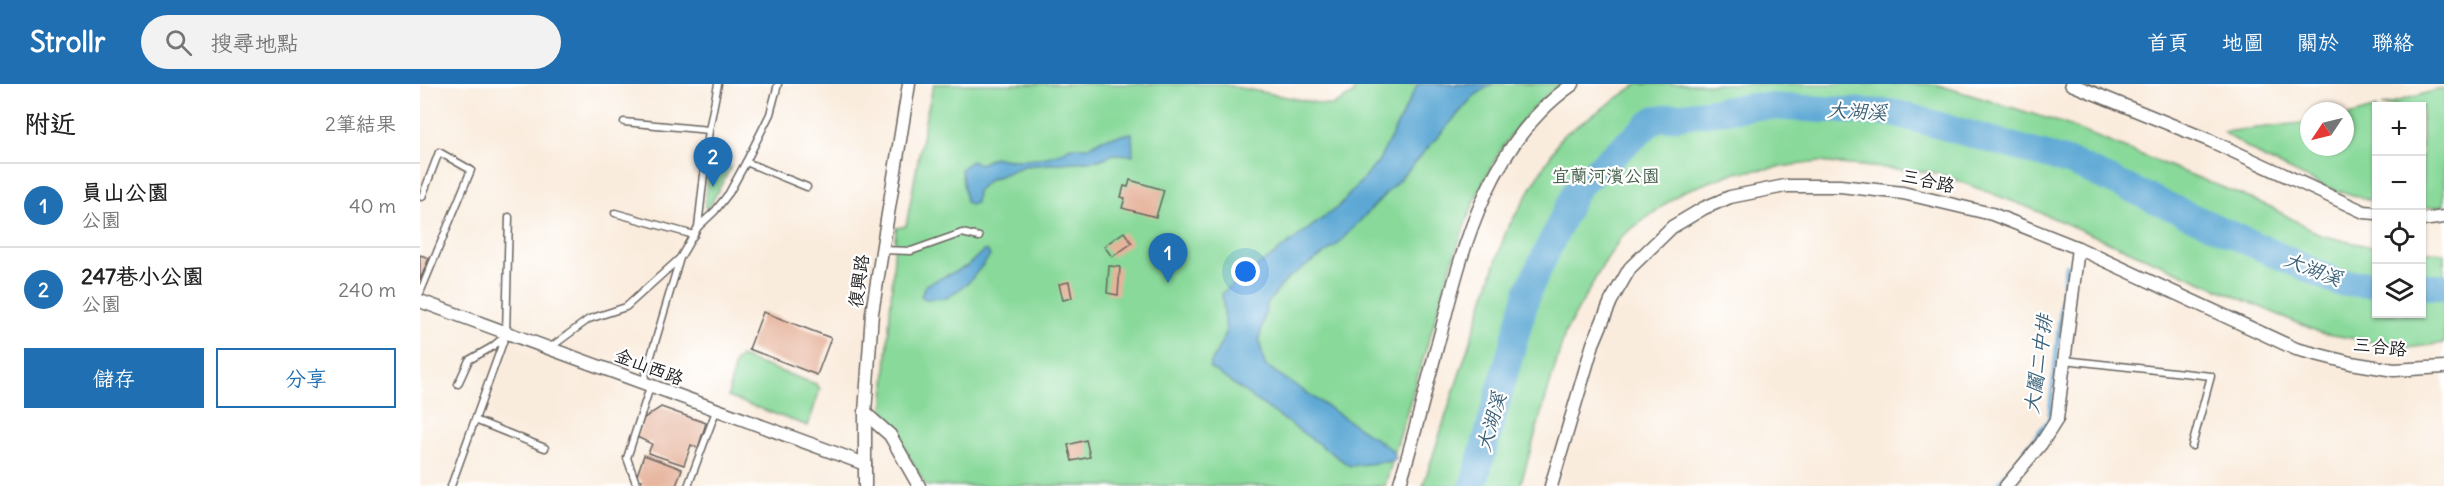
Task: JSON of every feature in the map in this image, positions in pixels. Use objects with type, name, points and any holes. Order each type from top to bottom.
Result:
[{"type":"street","name":"復興路","points":[[865,486],[865,413],[872,313],[909,84]]},
{"type":"street","points":[[1400,486],[1460,257],[1482,198],[1504,158],[1534,118],[1573,84]]},
{"type":"street","points":[[2071,84],[2211,141],[2364,212],[2372,213]]},
{"type":"street","name":"三合路","points":[[1551,486],[1593,344],[1611,302],[1630,268],[1672,227],[1704,208],[1730,197],[1785,186],[1850,187],[1903,193],[1992,214],[2078,248],[2295,349],[2351,363],[2394,370],[2444,367]]},
{"type":"street","points":[[2426,219],[2444,218]]},
{"type":"street","points":[[2006,486],[2041,444],[2057,419],[2078,248]]},
{"type":"street","name":"金山西路","points":[[420,301],[548,350],[865,464]]},
{"type":"street","points":[[865,413],[890,435],[919,486]]},
{"type":"lane","points":[[637,486],[627,458],[680,258],[698,227],[709,130],[718,84]]},
{"type":"lane","points":[[698,227],[729,193],[770,114],[778,84]]},
{"type":"lane","points":[[624,122],[709,130]]},
{"type":"lane","points":[[420,293],[471,170],[439,152],[422,197]]},
{"type":"lane","points":[[746,162],[807,187]]},
{"type":"lane","points":[[615,213],[694,235]]},
{"type":"lane","points":[[452,486],[506,334],[509,217]]},
{"type":"lane","points":[[881,250],[911,251],[962,233],[979,237]]},
{"type":"lane","points":[[548,350],[590,319],[626,307],[680,258]]},
{"type":"lane","points":[[458,384],[469,360],[492,347],[506,334]]},
{"type":"lane","points":[[2064,360],[2211,376],[2192,446]]},
{"type":"lane","points":[[688,486],[716,411]]},
{"type":"lane","points":[[475,420],[545,448]]},
{"type":"green space","points":[[934,84],[1221,84],[1332,106],[1353,94],[1356,84],[1561,84],[1534,107],[1512,134],[1476,197],[1451,266],[1385,486],[926,486],[883,413],[896,228],[906,226]]},
{"type":"green space","name":"宜蘭河濱公園","points":[[1638,84],[1935,84],[2062,123],[2271,207],[2320,235],[2372,247],[2372,318],[2426,318],[2426,251],[2444,253],[2444,343],[2408,348],[2321,333],[2025,206],[1937,173],[1818,162],[1734,173],[1682,192],[1622,236],[1565,333],[1520,486],[1423,486],[1506,231],[1562,136]]},
{"type":"green space","points":[[2444,88],[2444,206],[2426,208],[2426,102],[2395,102]]},
{"type":"green space","points":[[2372,109],[2372,201],[2326,187],[2264,158],[2223,132],[2300,123],[2300,156],[2354,156],[2354,114]]},
{"type":"green space","points":[[708,162],[731,167],[708,209],[705,207]]},
{"type":"green space","points":[[740,357],[816,384],[820,389],[808,426],[728,397],[735,362]]},
{"type":"water","points":[[1418,84],[1492,84],[1473,97],[1337,245],[1288,278],[1267,304],[1259,340],[1265,365],[1391,449],[1396,458],[1393,461],[1350,466],[1209,367],[1226,333],[1222,293],[1339,206],[1378,162]]},
{"type":"water","points":[[1132,133],[1133,155],[1114,154],[1099,160],[1024,166],[989,180],[977,191],[976,203],[970,205],[966,202],[961,169],[971,161],[980,164],[994,157],[1012,160],[1034,159],[1054,155],[1070,147],[1089,147],[1102,139]]},
{"type":"water","points":[[983,251],[988,251],[990,256],[968,283],[947,298],[925,299],[921,296],[926,285],[967,266]]},
{"type":"building","points":[[1130,180],[1164,190],[1156,217],[1122,208],[1125,198],[1121,197],[1124,186],[1128,187]]},
{"type":"building","points":[[1124,232],[1132,243],[1112,257],[1104,246]]},
{"type":"building","points":[[420,255],[429,258],[420,280]]},
{"type":"building","points":[[1109,266],[1120,267],[1118,295],[1107,293]]},
{"type":"building","points":[[1069,282],[1072,298],[1063,300],[1059,284]]},
{"type":"building","points":[[763,312],[831,338],[817,375],[749,349]]},
{"type":"building","points":[[661,407],[706,423],[698,448],[691,445],[684,465],[648,453],[652,444],[637,437],[644,418]]},
{"type":"building","points":[[1086,440],[1090,457],[1072,461],[1068,445]]},
{"type":"building","points":[[644,455],[682,469],[676,486],[640,486],[642,480],[636,478]]},
{"type":"waterway","name":"大湖溪","points":[[1473,486],[1528,291],[1578,186],[1655,119],[1757,106],[1895,113],[2073,163],[2339,283],[2372,284]]},
{"type":"waterway","name":"大鬮二中排","points":[[1997,486],[2049,420],[2066,265]]},
{"type":"waterway","name":"大湖溪","points":[[2426,286],[2444,287]]},
{"type":"place","name":"247巷小公園","points":[[713,187]]},
{"type":"place","name":"員山公園","points":[[1168,283]]}]
